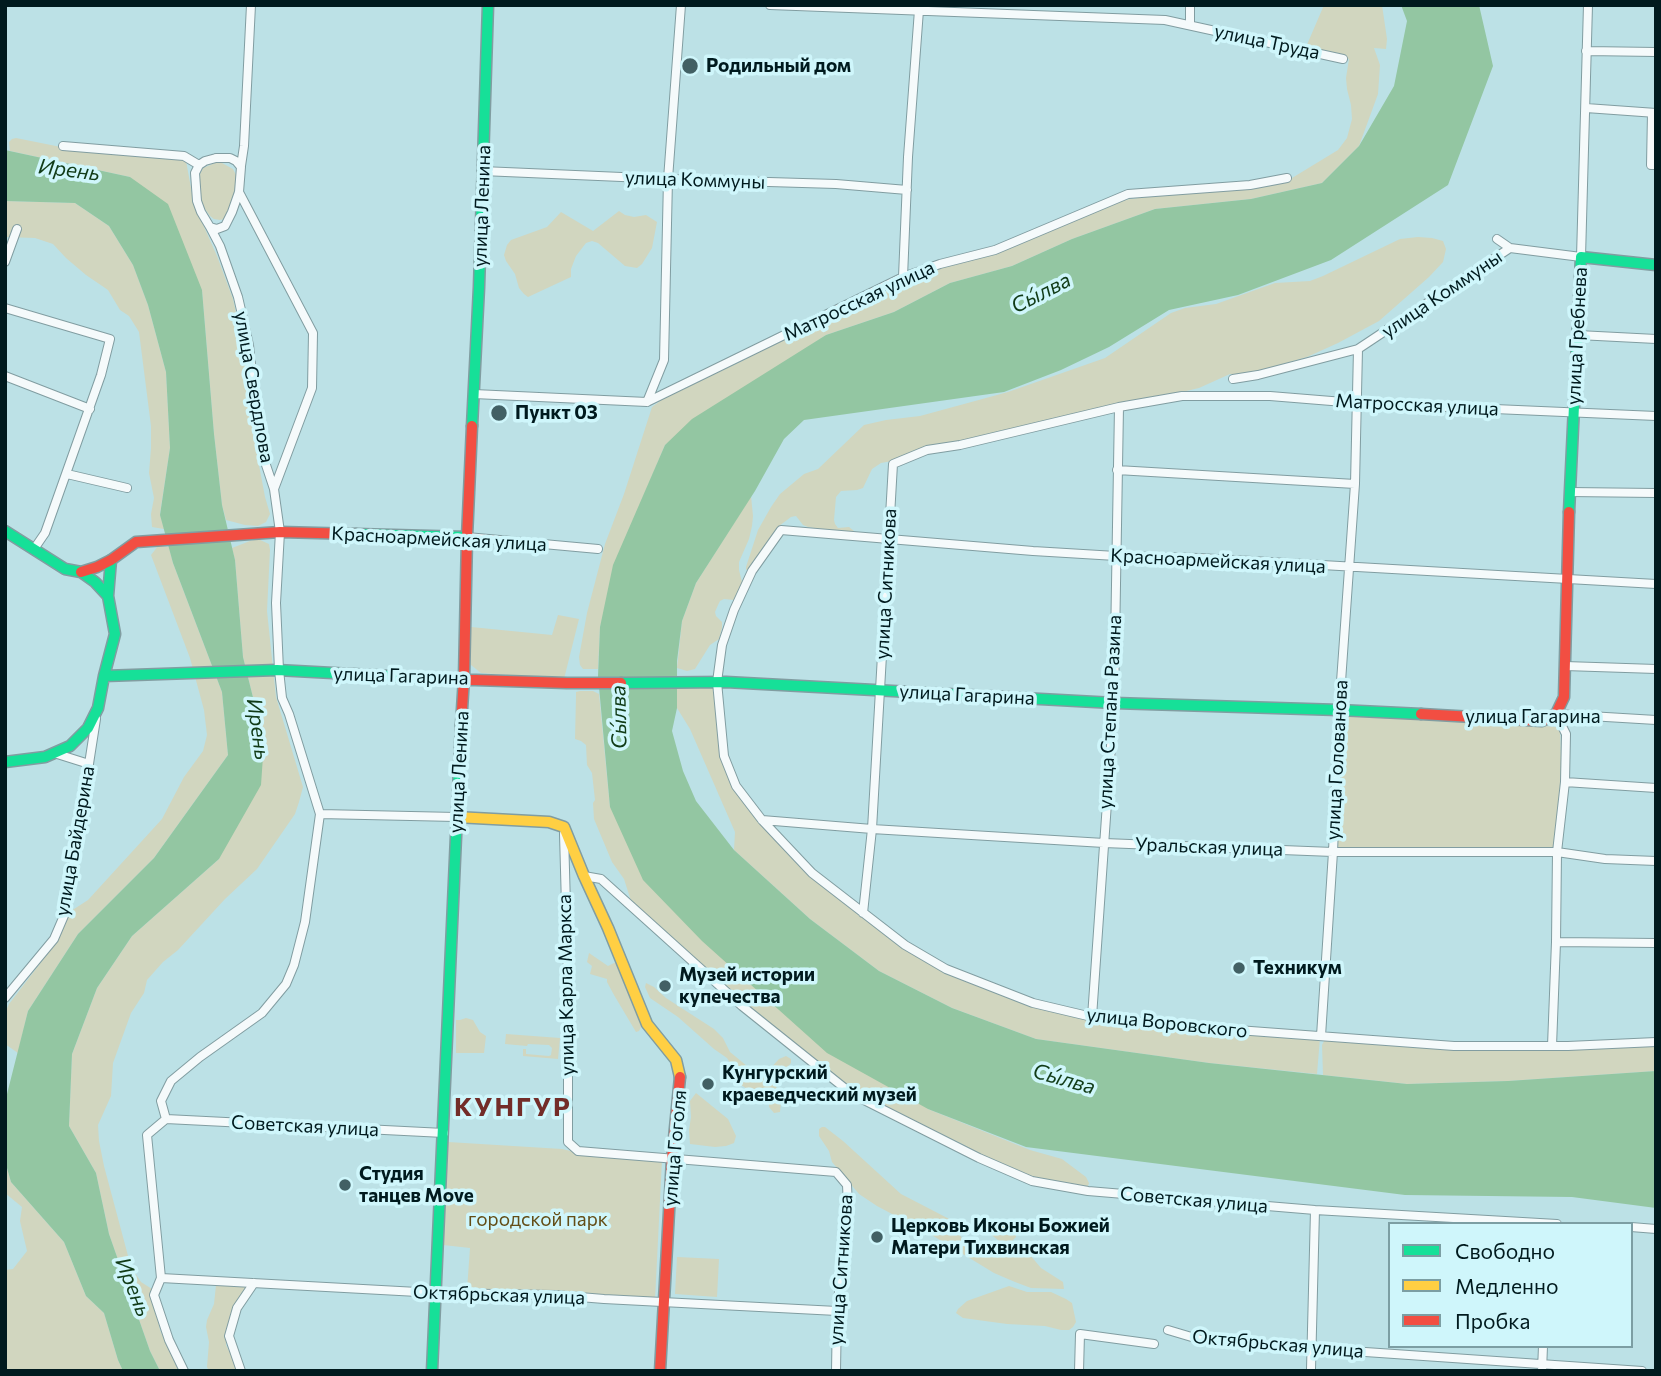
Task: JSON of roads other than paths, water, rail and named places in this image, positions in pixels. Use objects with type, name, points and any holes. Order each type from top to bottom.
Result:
[{"type":"main road","name":"улица Ленина","points":[[432,1371],[464,678],[488,5]]},
{"type":"main road","name":"улица Коммуны","points":[[1581,257],[1656,265]]},
{"type":"main road","name":"улица Гребнева","points":[[1556,714],[1564,697],[1569,492],[1581,257]]},
{"type":"main road","points":[[5,531],[65,569],[81,572],[108,596]]},
{"type":"main road","name":"Красноармейская улица","points":[[81,572],[111,560],[136,542],[280,531],[467,537]]},
{"type":"main road","points":[[5,762],[45,757],[71,746],[88,728],[98,708],[115,634],[108,596],[111,560]]},
{"type":"main road","name":"улица Гагарина","points":[[104,676],[278,670],[573,683],[717,682],[1114,703],[1339,710],[1542,721],[1556,714]]},
{"type":"main road","points":[[456,817],[549,822],[564,827]]},
{"type":"main road","name":"улица Гоголя","points":[[564,827],[646,1024],[676,1060],[680,1077],[672,1159],[660,1371]]},
{"type":"street","points":[[220,246],[239,192],[251,5]]},
{"type":"street","points":[[647,402],[664,360],[668,179],[681,5]]},
{"type":"street","points":[[770,5],[1165,20],[1190,24],[1190,5]]},
{"type":"street","name":"улица Гребнева","points":[[1581,257],[1588,5]]},
{"type":"street","points":[[903,277],[908,157],[919,10]]},
{"type":"street","name":"улица Труда","points":[[1190,24],[1343,59]]},
{"type":"street","points":[[1586,51],[1656,52]]},
{"type":"street","points":[[1586,108],[1654,113],[1651,165],[1656,165]]},
{"type":"street","points":[[63,146],[184,156],[199,164],[216,158],[230,158],[241,166]]},
{"type":"street","points":[[230,158],[244,146]]},
{"type":"street","name":"улица Свердлова","points":[[199,164],[195,173],[197,201],[220,246],[238,297],[249,345],[258,431],[274,489],[280,531],[276,603],[278,670],[282,698],[320,814]]},
{"type":"street","name":"улица Коммуны","points":[[482,171],[836,184],[907,190]]},
{"type":"street","name":"Матросская улица","points":[[474,394],[647,402],[903,277],[995,250],[1128,194],[1250,185],[1287,178]]},
{"type":"street","name":"улица Свердлова","points":[[239,192],[313,333],[312,388],[274,489]]},
{"type":"street","points":[[210,227],[217,229],[225,226]]},
{"type":"street","points":[[5,262],[17,229]]},
{"type":"street","points":[[1497,239],[1510,248]]},
{"type":"street","name":"улица Коммуны","points":[[1233,379],[1258,376],[1358,349],[1510,248],[1581,257]]},
{"type":"street","points":[[5,308],[110,339],[102,376],[67,474],[45,533],[34,550]]},
{"type":"street","points":[[1578,335],[1656,339]]},
{"type":"street","name":"улица Голованова","points":[[1321,1036],[1355,484],[1358,349]]},
{"type":"street","points":[[5,376],[90,408]]},
{"type":"street","name":"Матросская улица","points":[[893,464],[926,450],[973,442],[1119,407],[1182,396],[1270,396],[1356,403],[1656,416]]},
{"type":"street","name":"улица Степана Разина","points":[[1093,1017],[1114,703],[1119,407]]},
{"type":"street","name":"улица Ситникова","points":[[863,913],[872,830],[893,464]]},
{"type":"street","points":[[1117,470],[1355,484]]},
{"type":"street","points":[[67,474],[127,488]]},
{"type":"street","points":[[1569,492],[1656,493]]},
{"type":"street","name":"Красноармейская улица","points":[[781,530],[1033,551],[1656,584]]},
{"type":"street","name":"улица Воровского","points":[[781,530],[752,572],[734,610],[722,645],[717,682],[724,756],[736,786],[762,820],[812,873],[905,945],[947,969],[1033,1003],[1093,1017],[1454,1046],[1656,1042]]},
{"type":"street","name":"Красноармейская улица","points":[[467,537],[598,549]]},
{"type":"street","points":[[1565,666],[1656,669]]},
{"type":"street","name":"улица Байдерина","points":[[5,998],[54,939],[66,911],[98,708]]},
{"type":"street","points":[[1552,1046],[1557,852],[1565,782],[1566,734],[1556,714]]},
{"type":"street","name":"улица Гагарина","points":[[1556,714],[1656,720]]},
{"type":"street","points":[[54,753],[89,764]]},
{"type":"street","points":[[1565,782],[1656,788]]},
{"type":"street","points":[[184,1371],[169,1340],[154,1295],[161,1278],[147,1135],[166,1119],[161,1101],[171,1081],[262,1013],[286,984],[305,922],[320,814],[456,817]]},
{"type":"street","name":"Уральская улица","points":[[762,820],[872,830],[1104,843],[1332,852],[1557,852],[1605,859],[1656,861]]},
{"type":"street","name":"улица Карла Маркса","points":[[564,827],[568,1142],[578,1151],[672,1159]]},
{"type":"street","name":"Советская улица","points":[[584,876],[601,879],[743,1006],[852,1094],[979,1158],[1032,1181],[1088,1191],[1315,1210],[1517,1222]]},
{"type":"street","points":[[1556,942],[1656,943]]},
{"type":"street","name":"Советская улица","points":[[166,1119],[444,1133]]},
{"type":"street","name":"улица Ситникова","points":[[672,1159],[836,1172],[847,1185],[848,1206],[837,1311],[836,1371]]},
{"type":"street","points":[[1311,1370],[1315,1210]]},
{"type":"street","points":[[1633,1227],[1656,1228]]},
{"type":"street","name":"Октябрьская улица","points":[[161,1278],[436,1293],[555,1295],[837,1311]]},
{"type":"street","points":[[241,1371],[229,1336],[237,1308],[254,1283]]},
{"type":"street","name":"Октябрьская улица","points":[[1168,1330],[1205,1341],[1542,1367],[1642,1371]]},
{"type":"street","points":[[1079,1371],[1080,1334],[1154,1344]]},
{"type":"street","points":[[1542,1367],[1544,1348]]},
{"type":"water","name":"Сы́лва","points":[[1401,5],[1479,5],[1493,66],[1448,185],[1331,260],[1238,295],[1169,310],[1109,347],[1061,370],[1004,392],[804,420],[784,439],[755,491],[696,583],[682,621],[677,661],[677,708],[672,731],[683,771],[696,801],[734,850],[810,919],[879,971],[952,1008],[1036,1039],[1209,1063],[1407,1084],[1508,1081],[1656,1071],[1656,1208],[1572,1197],[1405,1195],[1026,1147],[928,1109],[827,1053],[702,941],[643,880],[610,807],[598,676],[600,627],[613,565],[665,445],[692,419],[826,335],[894,312],[950,283],[1012,266],[1072,239],[1155,209],[1251,199],[1322,183],[1359,146],[1394,86],[1407,21]]},
{"type":"water","name":"Ирень","points":[[5,150],[130,177],[168,204],[202,290],[222,505],[235,560],[243,657],[264,742],[261,785],[219,859],[132,936],[97,988],[72,1054],[69,1126],[96,1173],[109,1234],[150,1351],[160,1371],[123,1371],[104,1313],[86,1296],[64,1242],[11,1182],[5,1161],[5,1102],[28,1011],[78,934],[154,858],[228,755],[222,692],[173,563],[160,515],[170,448],[166,372],[148,305],[133,265],[109,226],[75,203],[5,201]]},
{"type":"place","name":"Родильный дом","points":[[690,66]]},
{"type":"place","name":"Пункт 03","points":[[499,413]]},
{"type":"place","name":"Техникум","points":[[1239,968]]},
{"type":"place","name":"Музей истории купечества","points":[[665,986]]},
{"type":"place","name":"Кунгурский краеведческий музей","points":[[708,1084]]},
{"type":"place","name":"Студия танцев Move","points":[[345,1185]]},
{"type":"place","name":"Церковь Иконы Божией Матери Тихвинская","points":[[877,1237]]},
{"type":"district","name":"КУНГУР","points":[[513,1107]]},
{"type":"park label","name":"городской парк","points":[[538,1220]]}]
